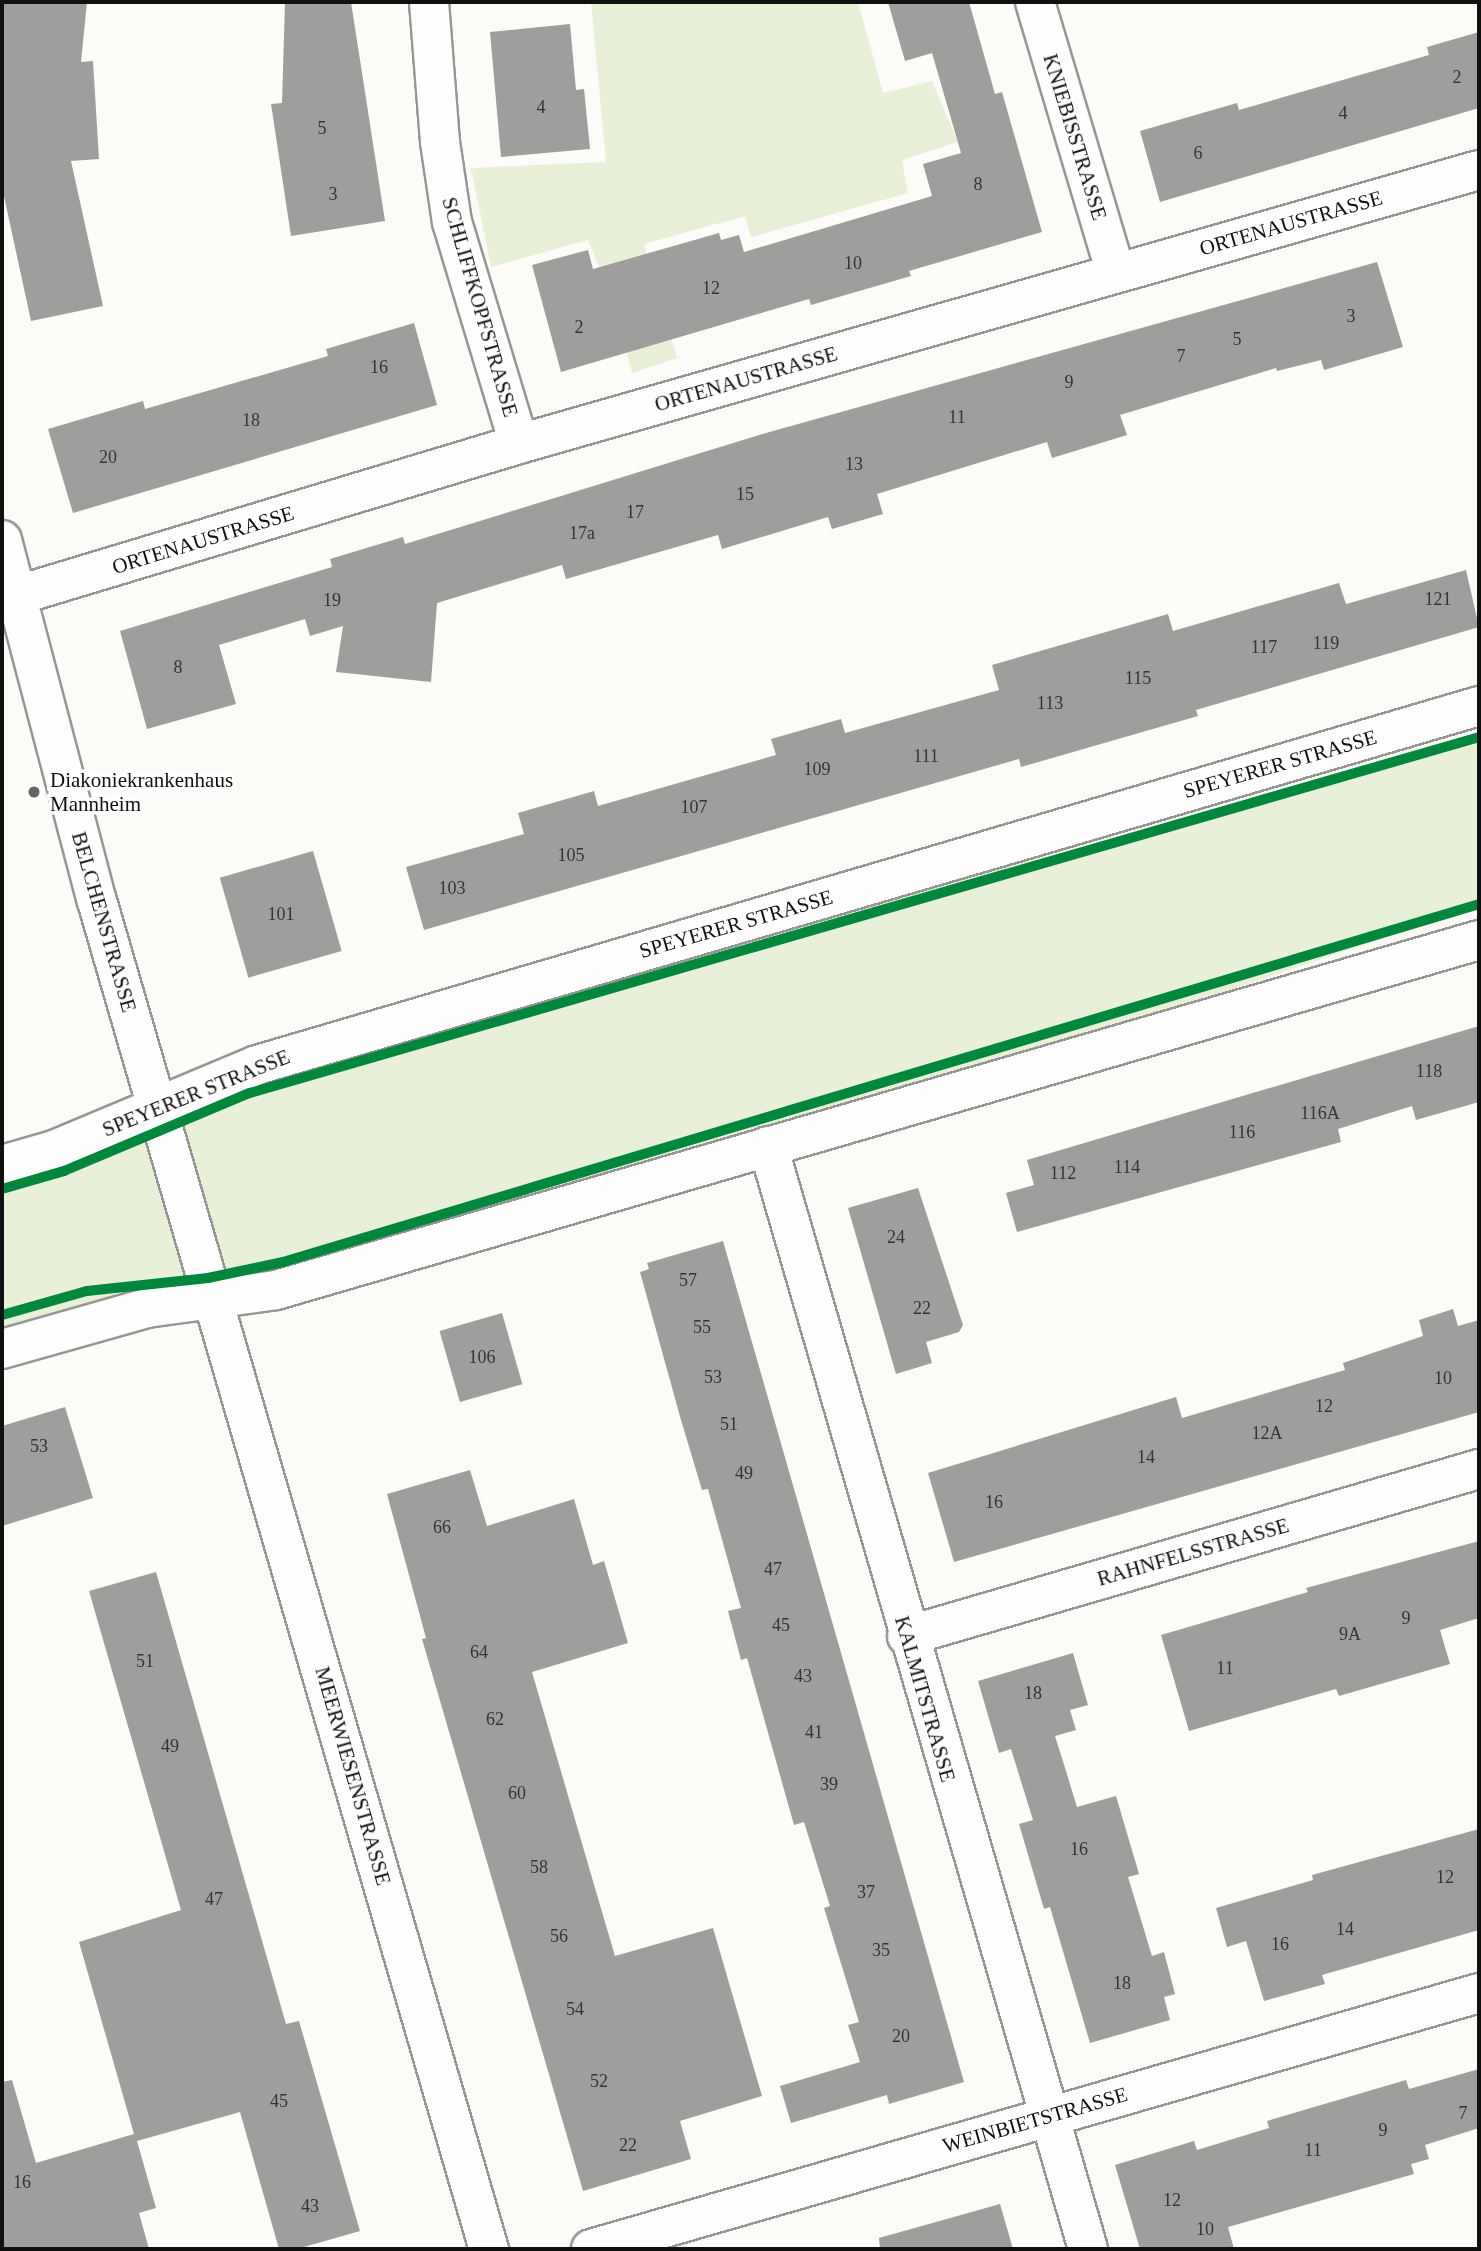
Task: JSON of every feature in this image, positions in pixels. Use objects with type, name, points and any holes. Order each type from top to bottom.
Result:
[{"type":"street","name":"SCHLIFFKOPFSTRASSE","points":[[429,2],[440,142],[452,222],[519,444]]},
{"type":"street","name":"KNIEBISSTRASSE","points":[[1035,2],[1116,273]]},
{"type":"street","name":"ORTENAUSTRASSE","points":[[15,596],[519,444],[1479,170]]},
{"type":"street","name":"BELCHENSTRASSE","points":[[2,540],[97,901],[215,1302]]},
{"type":"street","name":"SPEYERER STRASSE","points":[[2,1165],[54,1150],[257,1065],[1479,706]]},
{"type":"street","points":[[2,1349],[148,1308],[215,1302],[276,1290],[1479,940]]},
{"type":"street","name":"KALMITSTRASSE","points":[[768,1146],[907,1636],[1088,2249]]},
{"type":"street","name":"MEERWIESENSTRASSE","points":[[215,1302],[489,2249]]},
{"type":"street","name":"RAHNFELSSTRASSE","points":[[907,1636],[1479,1469]]},
{"type":"street","name":"WEINBIETSTRASSE","points":[[591,2249],[1479,1993]]},
{"type":"green space","points":[[591,2],[858,2],[883,93],[932,81],[958,142],[902,160],[908,193],[751,237],[745,216],[644,244],[677,358],[632,373],[615,305],[588,240],[491,267],[471,168],[606,162]]},
{"type":"green space","points":[[1479,742],[1479,906],[768,1146],[2,1349],[2,1165],[257,1065]]},
{"type":"building","points":[[2,2],[87,2],[81,62],[93,61],[99,159],[71,161],[103,306],[31,321],[2,187]]},
{"type":"building","points":[[285,2],[351,2],[385,221],[291,236],[271,104],[282,103]]},
{"type":"building","points":[[888,2],[969,2],[995,94],[1002,92],[1042,232],[909,271],[911,276],[811,305],[809,299],[561,372],[532,265],[588,250],[593,269],[719,233],[721,240],[739,235],[744,252],[932,196],[923,164],[961,153],[932,53],[905,61]]},
{"type":"building","points":[[570,24],[576,90],[584,89],[590,149],[501,157],[490,32]]},
{"type":"building","points":[[1479,32],[1479,108],[1160,202],[1140,131],[1237,103],[1239,110],[1429,55],[1427,47]]},
{"type":"building","points":[[1377,262],[1403,347],[1324,370],[1321,360],[1277,371],[1276,368],[1120,415],[1127,435],[1052,458],[1047,442],[877,494],[883,514],[832,529],[828,517],[722,549],[718,535],[566,579],[562,565],[437,603],[431,682],[336,672],[343,626],[310,636],[305,619],[219,645],[236,704],[147,729],[120,631],[332,567],[330,559],[403,537],[405,544],[766,433]]},
{"type":"building","points":[[414,323],[437,405],[73,513],[48,429],[143,401],[145,409],[328,356],[326,349]]},
{"type":"building","points":[[1466,570],[1479,627],[1196,710],[1198,716],[1021,767],[1019,759],[424,930],[406,867],[524,834],[518,813],[594,791],[598,806],[776,755],[771,739],[841,719],[845,733],[999,690],[992,665],[1168,614],[1173,631],[1339,583],[1346,604]]},
{"type":"building","points":[[313,851],[342,951],[248,978],[220,878]]},
{"type":"building","points":[[1479,1026],[1479,1102],[1416,1120],[1412,1106],[1338,1129],[1341,1142],[1017,1232],[1006,1193],[1034,1185],[1027,1160]]},
{"type":"building","points":[[918,1188],[963,1325],[959,1332],[926,1342],[932,1363],[896,1374],[848,1208]]},
{"type":"building","points":[[723,1241],[964,2082],[889,2104],[887,2095],[791,2123],[780,2086],[860,2062],[848,2025],[859,2022],[824,1908],[830,1906],[804,1822],[794,1825],[747,1658],[741,1660],[728,1611],[741,1608],[708,1489],[702,1490],[640,1272],[649,1269],[647,1263]]},
{"type":"building","points":[[1453,1309],[1458,1326],[1479,1320],[1479,1412],[954,1562],[928,1473],[1176,1397],[1182,1418],[1345,1370],[1343,1363],[1423,1336],[1419,1320]]},
{"type":"building","points":[[502,1313],[522,1384],[460,1402],[440,1331]]},
{"type":"building","points":[[65,1407],[93,1498],[2,1526],[2,1426]]},
{"type":"building","points":[[470,1470],[487,1526],[574,1499],[593,1565],[604,1561],[628,1643],[532,1672],[615,1956],[713,1928],[762,2096],[680,2121],[691,2159],[583,2191],[422,1639],[426,1638],[387,1494]]},
{"type":"building","points":[[1479,1541],[1479,1618],[1440,1630],[1450,1664],[1339,1696],[1336,1689],[1189,1731],[1161,1635],[1308,1592],[1306,1588]]},
{"type":"building","points":[[156,1572],[286,2024],[299,2021],[360,2231],[297,2249],[279,2249],[240,2112],[137,2141],[156,2208],[139,2213],[149,2249],[2,2249],[2,2082],[12,2080],[36,2163],[134,2134],[79,1942],[181,1910],[89,1591]]},
{"type":"building","points":[[1073,1653],[1088,1705],[1070,1710],[1076,1730],[1055,1736],[1077,1807],[1116,1796],[1139,1874],[1128,1877],[1152,1956],[1164,1952],[1175,1994],[1164,1997],[1170,2020],[1090,2043],[1050,1907],[1044,1909],[1019,1824],[1033,1820],[1011,1749],[999,1753],[978,1681]]},
{"type":"building","points":[[1479,1829],[1479,1930],[1322,1975],[1325,1984],[1264,2001],[1246,1941],[1227,1947],[1216,1908],[1313,1880],[1312,1875]]},
{"type":"building","points":[[1479,2069],[1479,2128],[1425,2145],[1429,2159],[1411,2164],[1414,2174],[1228,2227],[1234,2249],[1140,2249],[1115,2165],[1194,2141],[1197,2150],[1269,2128],[1267,2121],[1406,2080],[1409,2089]]},
{"type":"building","points":[[1000,2204],[1013,2249],[880,2249],[879,2238]]},
{"type":"cycle path","points":[[2,1189],[64,1171],[250,1093],[1479,737]]},
{"type":"cycle path","points":[[2,1315],[87,1291],[208,1278],[283,1262],[1479,904]]},
{"type":"place","name":"Diakoniekrankenhaus Mannheim","points":[[34,792]]}]
